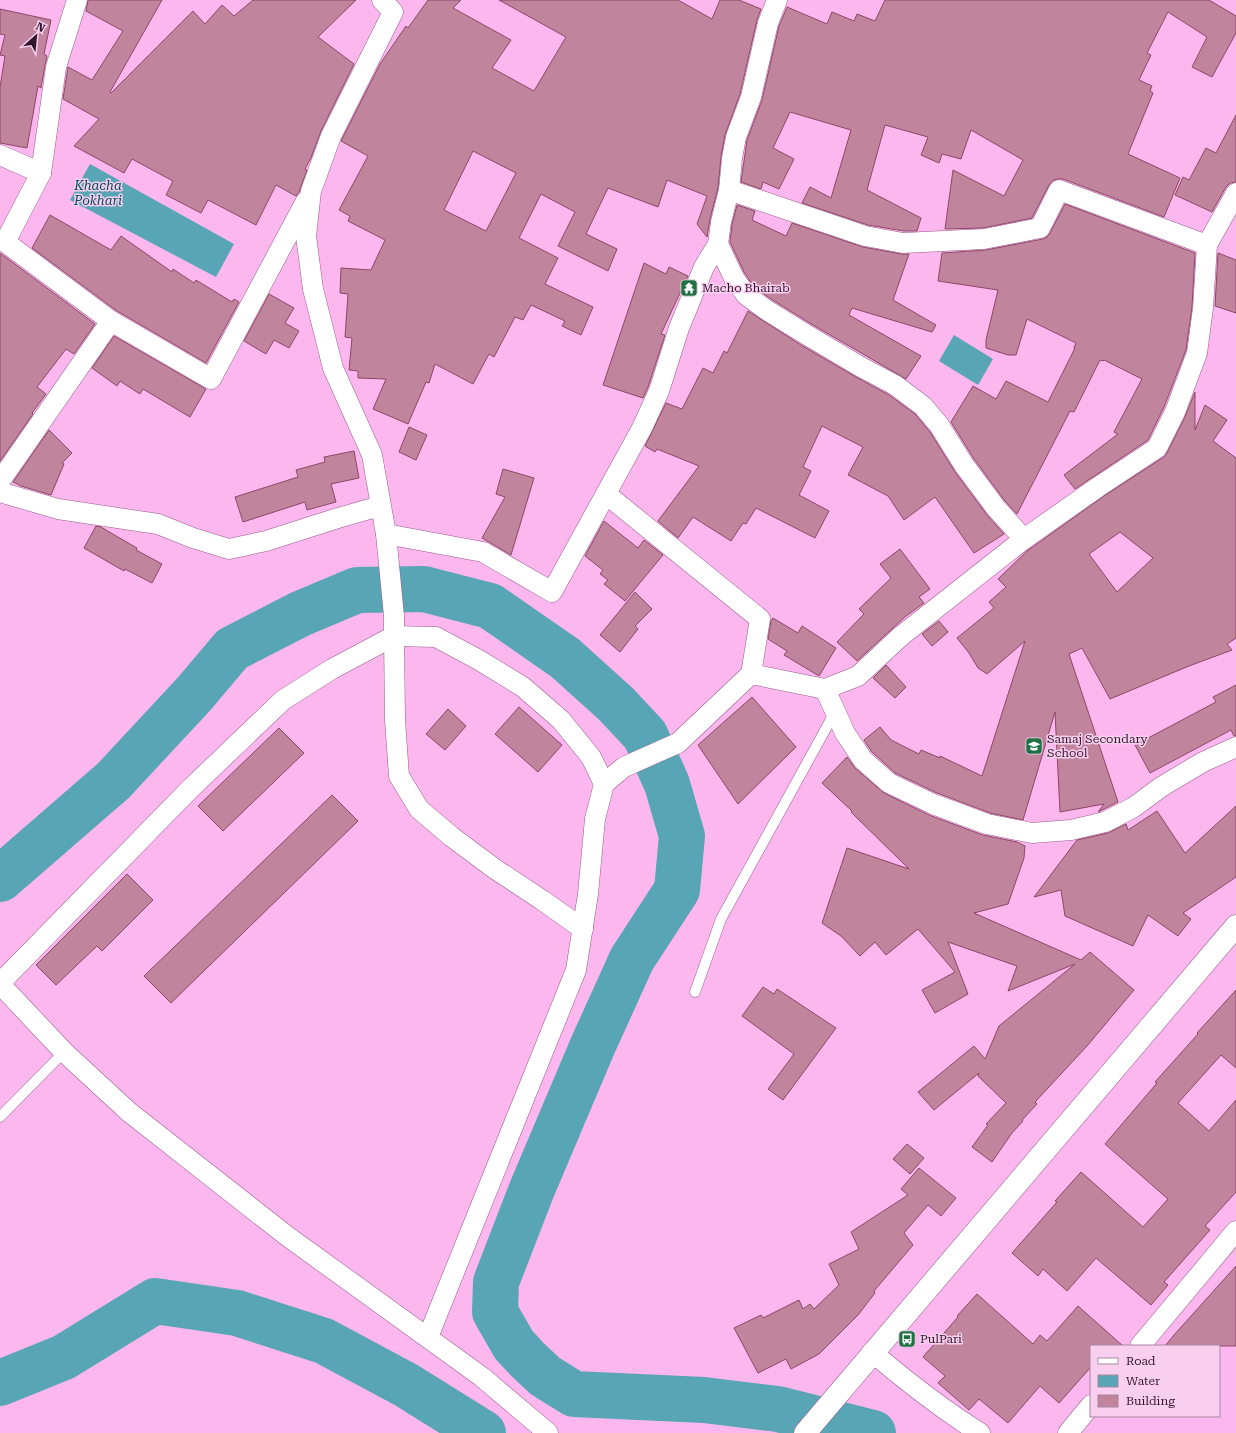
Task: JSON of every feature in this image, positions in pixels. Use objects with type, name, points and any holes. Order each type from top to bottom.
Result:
[{"type":"main road","points":[[805,1433],[872,1352],[1236,926]]},
{"type":"street","points":[[77,0],[56,67],[41,173],[5,242],[111,321],[211,379],[311,191],[331,136],[393,12],[382,0]]},
{"type":"street","points":[[386,534],[483,552],[552,592],[642,428],[656,397],[682,321],[704,267],[718,244],[721,222],[729,190],[732,158],[736,137],[751,97],[768,23],[777,0]]},
{"type":"street","points":[[0,155],[41,173]]},
{"type":"street","points":[[729,190],[865,236],[903,243],[984,239],[1040,228],[1059,190],[1207,245]]},
{"type":"street","points":[[311,191],[306,236],[313,289],[334,368],[372,455],[386,534],[387,560],[394,616],[398,776],[419,809],[452,837],[495,869],[583,929]]},
{"type":"street","points":[[751,674],[825,689],[858,676],[901,636],[1024,539],[1157,448],[1175,412],[1197,353],[1203,308],[1207,245],[1236,193]]},
{"type":"street","points":[[718,244],[734,278],[746,295],[795,328],[860,367],[895,385],[923,406],[939,425],[964,465],[996,508],[1024,539]]},
{"type":"street","points":[[0,481],[111,321]]},
{"type":"street","points":[[0,492],[58,509],[158,524],[193,538],[229,549],[266,541],[380,506]]},
{"type":"street","points":[[428,1337],[576,970],[588,894],[595,819],[604,784],[624,767],[678,742],[751,674],[760,619],[606,494]]},
{"type":"street","points":[[548,1433],[482,1377],[288,1236],[135,1117],[64,1052],[0,984],[190,789],[283,700],[332,669],[394,636],[436,637],[479,660],[523,687],[561,720],[590,758],[604,784]]},
{"type":"street","points":[[825,689],[845,733],[863,760],[889,783],[933,804],[987,824],[1032,833],[1071,830],[1104,822],[1134,808],[1161,787],[1203,762],[1236,746]]},
{"type":"street","points":[[1141,1345],[1236,1231]]},
{"type":"street","points":[[872,1352],[908,1383],[953,1416],[980,1433]]},
{"type":"street","points":[[1068,1433],[1090,1406]]},
{"type":"lane","points":[[695,992],[721,919],[835,712]]},
{"type":"lane","points":[[0,1118],[64,1052]]},
{"type":"water","name":"Khacha Pokhari","points":[[90,164],[234,244],[216,277],[70,200]]},
{"type":"water","points":[[954,335],[993,359],[978,385],[939,361]]},
{"type":"building","points":[[88,0],[162,0],[110,92],[111,93],[193,11],[205,24],[222,5],[234,16],[253,0],[356,0],[318,37],[354,64],[321,131],[311,158],[305,169],[307,170],[299,192],[296,196],[276,185],[256,225],[208,200],[201,213],[166,195],[173,181],[132,159],[124,173],[74,146],[99,119],[63,99],[68,67],[92,80],[123,31],[86,11]]},
{"type":"building","points":[[428,0],[461,0],[453,8],[511,40],[492,68],[534,91],[566,37],[499,0],[678,0],[712,19],[720,0],[739,0],[761,9],[757,20],[740,94],[725,135],[718,188],[707,237],[697,224],[707,196],[667,180],[658,207],[608,188],[586,234],[617,249],[608,271],[558,246],[575,212],[541,194],[519,238],[558,258],[545,284],[593,307],[581,335],[562,326],[565,321],[531,305],[523,320],[515,317],[494,357],[489,354],[473,384],[435,364],[429,383],[426,382],[408,424],[373,409],[386,379],[358,378],[358,371],[349,370],[352,338],[345,337],[348,294],[340,293],[341,268],[371,270],[385,240],[348,221],[350,216],[339,210],[368,156],[341,141],[380,64],[406,26],[408,28]],"holes":[[[473,151],[516,173],[486,231],[444,210]]]},
{"type":"building","points":[[885,0],[1209,0],[1236,16],[1236,33],[1212,77],[1192,67],[1207,37],[1168,12],[1147,53],[1151,55],[1139,80],[1152,86],[1150,91],[1153,93],[1128,154],[1180,178],[1164,217],[1063,179],[1058,179],[1053,180],[1049,185],[1032,218],[983,228],[945,229],[953,170],[1004,196],[1023,160],[971,130],[961,159],[942,154],[939,163],[921,155],[928,137],[885,125],[867,190],[921,218],[917,231],[904,231],[868,225],[802,203],[810,187],[831,198],[851,130],[790,112],[773,148],[794,159],[779,189],[763,182],[761,189],[741,182],[747,140],[762,100],[779,26],[787,7],[827,24],[832,12],[854,21],[857,14],[875,21]]},
{"type":"building","points":[[0,9],[51,20],[44,54],[47,56],[41,88],[38,86],[27,148],[0,143],[0,87],[5,56],[0,55],[5,35],[0,34]]},
{"type":"building","points":[[1236,115],[1236,182],[1230,183],[1226,187],[1212,212],[1175,195],[1183,177],[1189,180],[1206,148],[1216,153]]},
{"type":"building","points":[[1065,204],[1195,253],[1192,307],[1186,350],[1164,407],[1148,440],[1075,489],[1064,475],[1118,434],[1114,432],[1142,379],[1104,360],[1100,360],[1074,412],[1070,411],[1017,514],[1005,501],[974,459],[951,422],[973,386],[996,399],[1006,381],[1048,402],[1075,348],[1076,343],[1027,319],[1016,355],[1008,355],[986,348],[986,340],[998,290],[938,281],[942,253],[986,250],[1043,239],[1050,233]]},
{"type":"building","points":[[737,205],[755,211],[752,220],[786,236],[792,223],[863,247],[901,254],[909,254],[893,300],[936,325],[932,332],[852,308],[849,315],[921,356],[906,379],[813,325],[754,287],[744,272],[730,242],[732,224]]},
{"type":"building","points":[[50,215],[111,250],[121,236],[172,272],[173,269],[194,283],[196,280],[232,302],[234,299],[239,302],[206,363],[117,311],[32,248]]},
{"type":"building","points":[[0,253],[95,324],[74,354],[66,349],[37,387],[46,394],[0,461]]},
{"type":"building","points":[[1218,253],[1236,260],[1236,313],[1215,306]]},
{"type":"building","points":[[644,263],[666,274],[669,267],[688,276],[661,334],[665,335],[643,398],[603,385]]},
{"type":"building","points":[[269,294],[294,308],[285,323],[299,331],[289,348],[274,340],[266,354],[244,341]]},
{"type":"building","points":[[748,311],[801,345],[889,395],[915,414],[930,432],[955,472],[987,515],[1004,534],[974,553],[935,497],[904,520],[888,496],[848,475],[863,447],[822,426],[803,467],[811,471],[799,495],[829,511],[815,538],[756,508],[746,524],[743,523],[731,541],[693,517],[678,538],[658,521],[699,466],[657,449],[655,452],[645,446],[666,403],[682,409],[703,368],[713,373],[724,351],[727,353]]},
{"type":"building","points":[[114,336],[206,389],[190,417],[143,389],[140,394],[120,381],[117,386],[92,368]]},
{"type":"building","points":[[1195,392],[1195,430],[1205,405],[1227,420],[1213,441],[1236,458],[1236,638],[1227,644],[1232,650],[1110,699],[1082,648],[1069,654],[1118,802],[1098,812],[1104,804],[1060,812],[1055,712],[1023,820],[990,813],[937,793],[895,773],[872,752],[864,740],[880,727],[891,740],[919,754],[921,750],[940,758],[940,756],[982,776],[1025,641],[987,674],[978,668],[969,653],[957,638],[994,608],[989,602],[1006,587],[998,579],[1027,551],[1104,496],[1164,457],[1185,417]],"holes":[[[1120,532],[1153,558],[1117,592],[1089,554]]]},
{"type":"building","points":[[409,427],[427,435],[416,460],[399,452]]},
{"type":"building","points":[[49,430],[72,453],[62,463],[64,464],[51,495],[13,482]]},
{"type":"building","points":[[354,451],[359,478],[331,484],[336,502],[307,510],[305,502],[243,522],[235,497],[298,477],[296,470],[325,462],[324,457]]},
{"type":"building","points":[[503,469],[534,478],[511,555],[482,538],[505,497],[496,494]]},
{"type":"building","points":[[604,521],[638,548],[644,540],[663,555],[625,601],[604,584],[608,580],[600,574],[603,570],[585,556]]},
{"type":"building","points":[[96,526],[101,527],[137,548],[136,550],[162,564],[152,583],[125,569],[124,571],[84,548]]},
{"type":"building","points":[[900,549],[930,589],[919,597],[924,603],[906,616],[857,661],[837,642],[864,614],[859,609],[891,578],[880,564]]},
{"type":"building","points":[[635,592],[652,609],[635,626],[638,629],[620,652],[600,635]]},
{"type":"building","points":[[773,618],[798,633],[802,626],[836,648],[819,676],[784,655],[787,651],[768,639],[771,621]]},
{"type":"building","points":[[939,621],[948,632],[932,646],[922,634]]},
{"type":"building","points":[[886,665],[906,687],[895,698],[873,678]]},
{"type":"building","points":[[1236,685],[1236,736],[1234,736],[1231,730],[1150,773],[1135,745],[1216,702],[1213,697]]},
{"type":"building","points":[[752,697],[796,747],[738,804],[698,745]]},
{"type":"building","points":[[519,707],[562,745],[538,772],[495,734]]},
{"type":"building","points":[[448,709],[466,726],[445,750],[426,734]]},
{"type":"building","points":[[279,728],[304,753],[223,831],[198,806]]},
{"type":"building","points":[[847,757],[855,768],[884,793],[929,815],[983,835],[1017,842],[1025,846],[1024,858],[1008,904],[974,913],[1081,960],[1090,952],[1134,990],[1087,1046],[1035,1102],[1037,1104],[1022,1120],[1023,1121],[1012,1133],[992,1162],[972,1147],[988,1125],[986,1124],[1006,1103],[978,1076],[979,1073],[934,1110],[918,1092],[974,1046],[985,1059],[999,1026],[1075,964],[1008,991],[1017,966],[948,942],[968,994],[935,1013],[922,990],[955,972],[918,929],[886,955],[875,942],[860,956],[841,936],[822,923],[847,848],[909,869],[822,783]]},
{"type":"building","points":[[332,795],[358,821],[171,1003],[144,976]]},
{"type":"building","points":[[1236,806],[1236,877],[1183,913],[1191,919],[1178,936],[1148,915],[1133,946],[1065,916],[1061,890],[1034,897],[1077,840],[1108,833],[1126,824],[1128,830],[1157,811],[1185,853]]},
{"type":"building","points":[[127,874],[153,900],[102,951],[97,946],[56,985],[36,965]]},
{"type":"building","points":[[763,987],[774,994],[777,989],[836,1028],[783,1100],[768,1089],[794,1054],[742,1016]]},
{"type":"building","points":[[1236,990],[1236,1068],[1221,1055],[1178,1103],[1209,1131],[1236,1100],[1236,1192],[1205,1226],[1210,1230],[1164,1282],[1168,1285],[1151,1305],[1096,1258],[1067,1291],[1043,1269],[1038,1276],[1012,1253],[1081,1172],[1143,1227],[1168,1199],[1105,1144],[1157,1083],[1155,1082]]},
{"type":"building","points":[[907,1144],[924,1158],[910,1174],[893,1159]]},
{"type":"building","points":[[919,1168],[956,1198],[941,1216],[928,1205],[904,1233],[913,1245],[874,1291],[875,1293],[858,1315],[819,1354],[791,1369],[786,1359],[758,1373],[734,1328],[761,1315],[763,1318],[799,1300],[803,1309],[810,1304],[814,1309],[839,1285],[829,1264],[859,1249],[851,1232],[908,1195],[901,1189]]},
{"type":"building","points":[[1236,1266],[1236,1346],[1166,1345]]},
{"type":"building","points":[[977,1294],[1033,1344],[1040,1335],[1047,1341],[1078,1306],[1122,1345],[1090,1345],[1090,1368],[1059,1403],[1040,1386],[1008,1423],[979,1399],[969,1410],[938,1383],[945,1376],[923,1357],[958,1317],[957,1316]]},
{"type":"waterway","points":[[0,879],[113,781],[194,694],[232,649],[300,614],[357,590],[424,589],[490,606],[565,658],[616,704],[645,735],[667,784],[682,836],[677,890],[632,959],[593,1045],[532,1189],[496,1282],[495,1312],[514,1345],[527,1359],[545,1376],[574,1394],[704,1400],[778,1409],[873,1433]]},
{"type":"waterway","points":[[0,1383],[64,1357],[155,1301],[237,1313],[324,1341],[406,1385],[483,1433]]},
{"type":"place","name":"Macho Bhairab","points":[[689,288]]},
{"type":"place","name":"Samaj Secondary School","points":[[1034,746]]},
{"type":"place","name":"PulPari","points":[[907,1339]]}]
